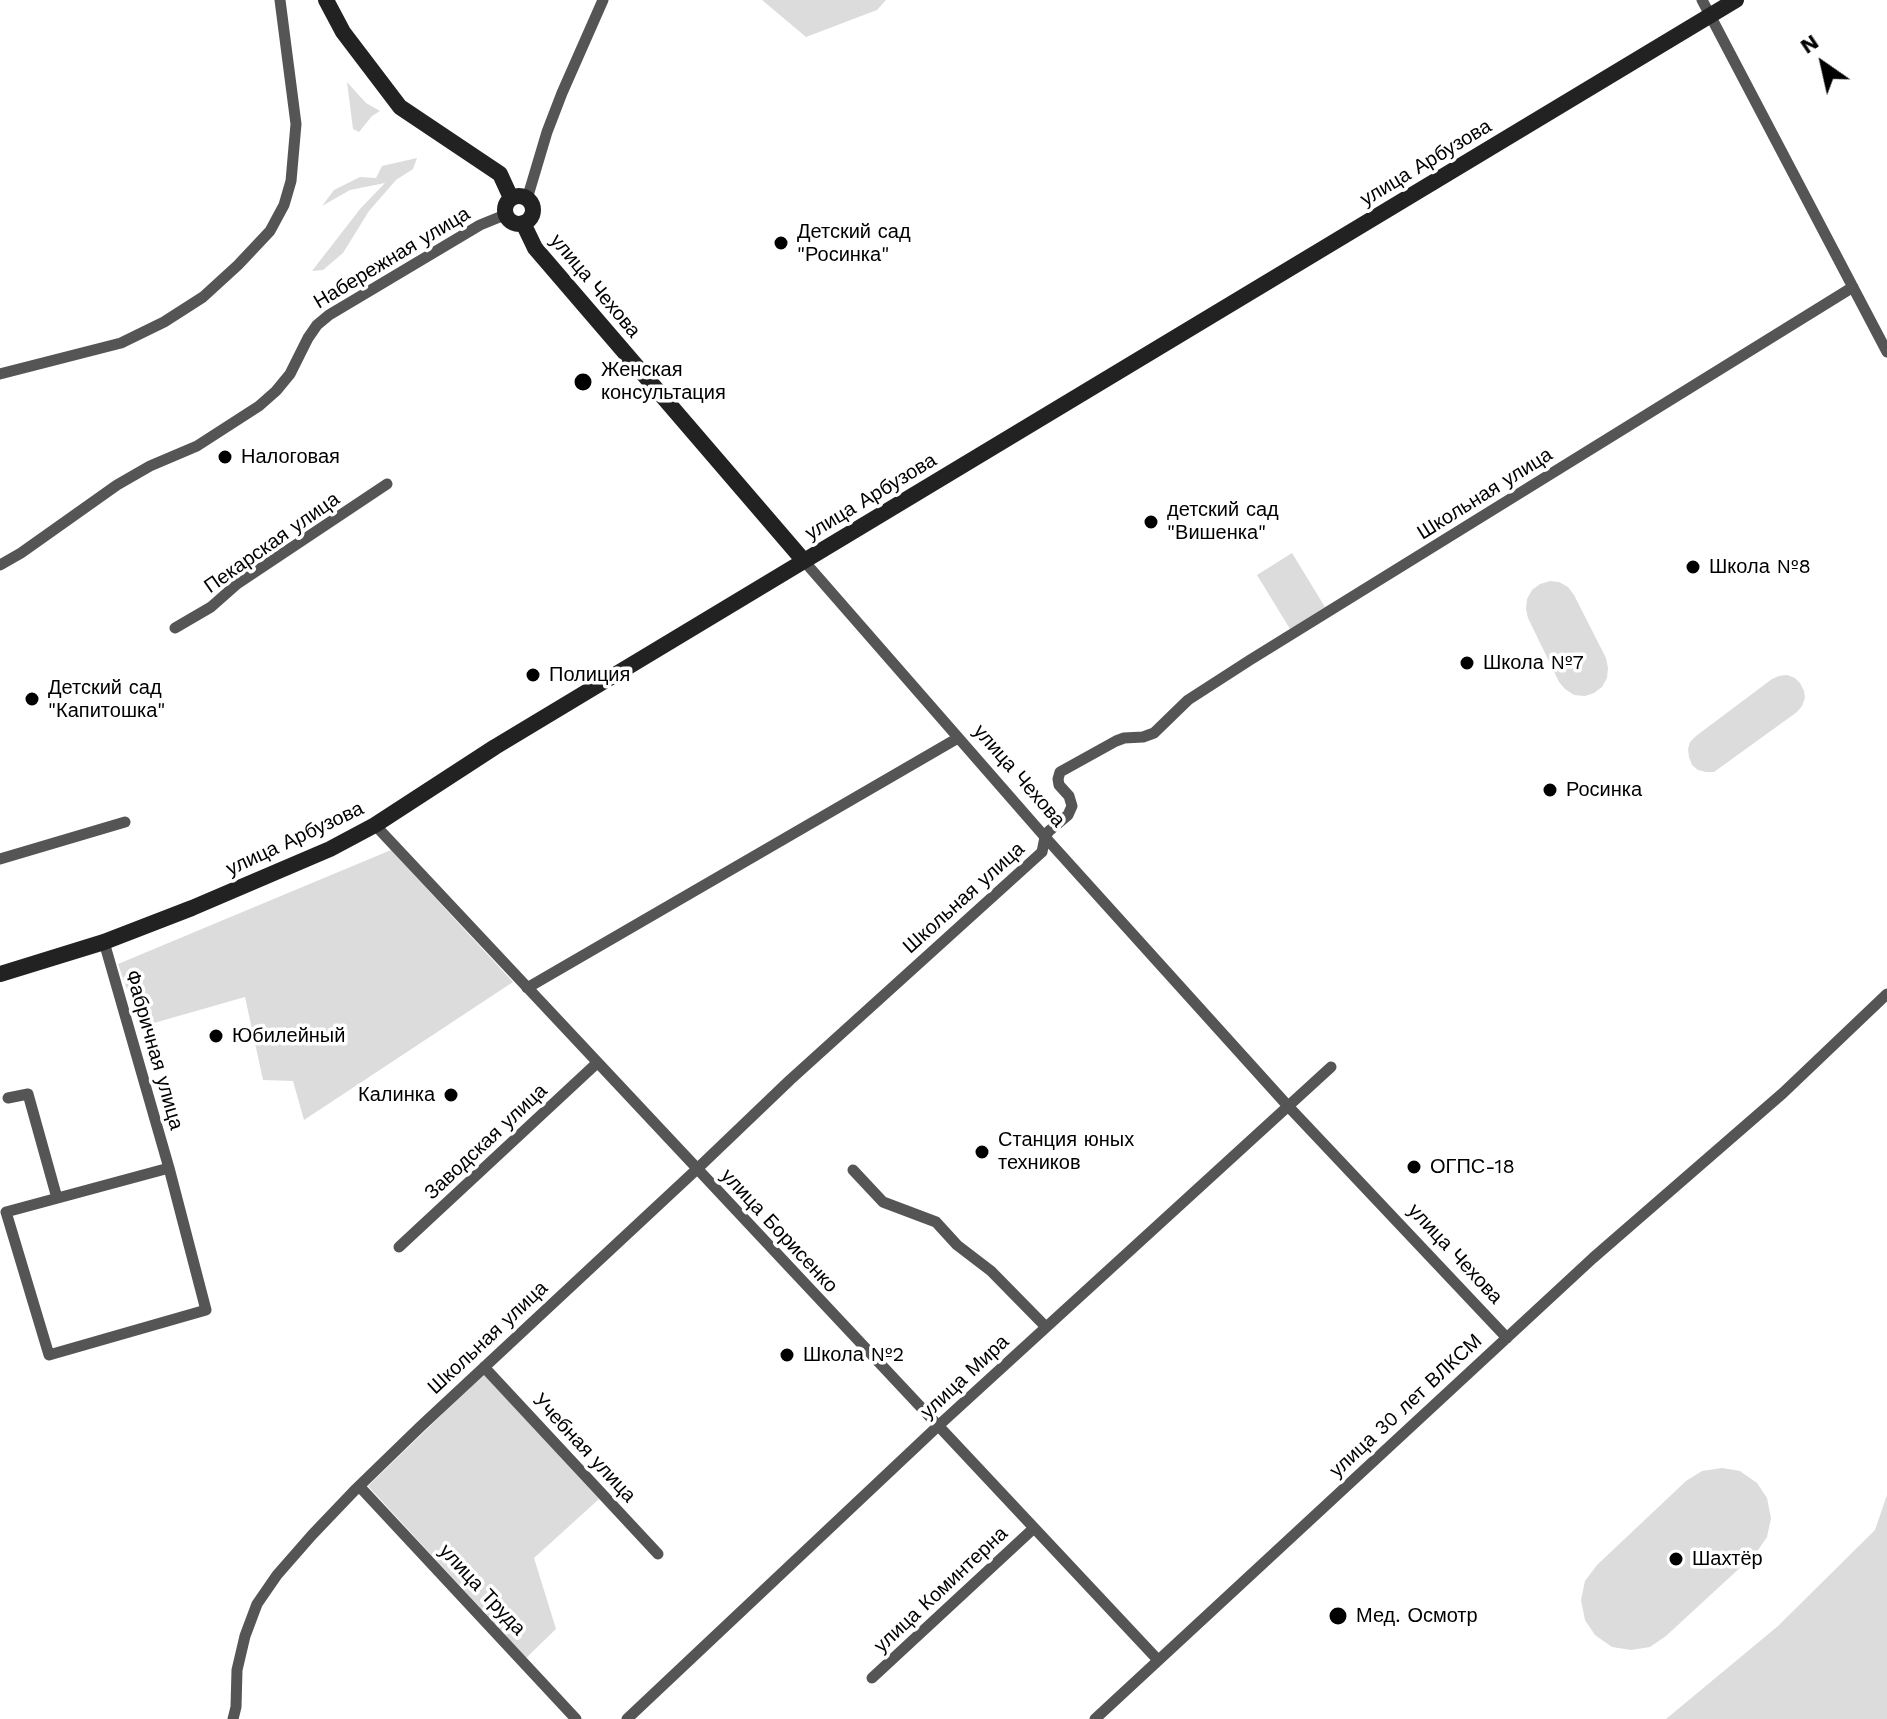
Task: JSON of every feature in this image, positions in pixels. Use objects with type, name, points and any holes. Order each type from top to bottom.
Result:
[{"type":"street","points":[[0,374],[121,343],[164,322],[203,297],[270,231],[284,205],[291,181],[296,124],[280,0]]},
{"type":"street","points":[[326,0],[343,32],[400,107],[500,174],[515,204]]},
{"type":"street","points":[[515,204],[531,202],[533,212],[528,222],[517,224],[508,218],[603,0]]},
{"type":"street","name":"улица Арбузова","points":[[0,974],[104,942],[262,879],[375,825],[495,747],[1706,8],[1736,0]]},
{"type":"street","points":[[1706,8],[1887,352]]},
{"type":"street","name":"Набережная улица","points":[[0,565],[132,475],[197,446],[259,406],[290,374],[308,338],[329,315],[515,204]]},
{"type":"street","name":"улица Чехова","points":[[523,223],[535,248],[1045,837],[1287,1105],[1507,1338]]},
{"type":"street","name":"Школьная улица","points":[[233,1719],[237,1670],[245,1636],[257,1604],[277,1575],[359,1486],[484,1367],[790,1080],[1042,852],[1045,837],[1068,815],[1072,806],[1069,796],[1059,785],[1060,772],[1116,741],[1154,733],[1188,700],[1853,287]]},
{"type":"street","name":"Пекарская улица","points":[[175,628],[211,607],[237,584],[387,484]]},
{"type":"street","points":[[527,988],[958,738]]},
{"type":"street","points":[[0,859],[125,822]]},
{"type":"street","name":"улица Борисенко","points":[[375,825],[1158,1660]]},
{"type":"street","name":"Фабричная улица","points":[[104,942],[169,1168],[206,1310],[49,1355],[6,1212],[169,1168]]},
{"type":"street","name":"улица 30 лет ВЛКСМ","points":[[1095,1719],[1593,1258],[1783,1093],[1887,994]]},
{"type":"street","name":"Заводская улица","points":[[399,1247],[597,1063]]},
{"type":"street","name":"улица Мира","points":[[627,1719],[938,1426],[1331,1067]]},
{"type":"street","points":[[8,1098],[28,1094],[57,1198]]},
{"type":"street","points":[[853,1170],[883,1202],[936,1222],[957,1245],[991,1271],[1046,1327]]},
{"type":"street","name":"Учебная улица","points":[[484,1367],[658,1554]]},
{"type":"street","name":"улица Труда","points":[[359,1486],[576,1719]]},
{"type":"street","name":"улица Коминтерна","points":[[872,1678],[1034,1528]]},
{"type":"shaded area","points":[[762,0],[886,0],[877,10],[806,37]]},
{"type":"shaded area","points":[[347,82],[366,103],[380,111],[359,132],[353,129]]},
{"type":"shaded area","points":[[417,158],[413,169],[396,180],[369,211],[343,253],[323,270],[312,271],[360,209],[385,183],[350,190],[322,206],[334,190],[360,177],[376,178],[382,166]]},
{"type":"shaded area","points":[[1292,553],[1325,607],[1290,629],[1257,575]]},
{"type":"shaded area","points":[[1550,581],[1568,587],[1574,595],[1606,658],[1607,678],[1594,693],[1574,695],[1565,689],[1528,618],[1527,599],[1532,590]]},
{"type":"shaded area","points":[[1787,675],[1795,678],[1804,691],[1805,698],[1797,712],[1714,772],[1698,770],[1692,765],[1688,749],[1696,736],[1772,679]]},
{"type":"shaded area","points":[[391,850],[513,982],[304,1120],[293,1081],[263,1080],[245,997],[140,1027],[118,964]]},
{"type":"shaded area","points":[[484,1374],[599,1499],[534,1558],[556,1629],[526,1658],[368,1486]]},
{"type":"shaded area","name":"Шахтёр","points":[[1722,1468],[1740,1471],[1757,1483],[1767,1498],[1771,1518],[1767,1537],[1756,1553],[1666,1636],[1650,1647],[1631,1650],[1612,1647],[1595,1635],[1585,1620],[1581,1600],[1585,1581],[1597,1565],[1686,1481],[1702,1471]]},
{"type":"shaded area","points":[[1887,1495],[1887,1719],[1666,1719],[1778,1626],[1875,1530]]},
{"type":"place","name":"Детский сад \"Росинка\"","points":[[781,243]]},
{"type":"place","name":"Женская консультация","points":[[583,382]]},
{"type":"place","name":"Налоговая","points":[[225,457]]},
{"type":"place","name":"детский сад \"Вишенка\"","points":[[1151,522]]},
{"type":"place","name":"Школа №8","points":[[1693,567]]},
{"type":"place","name":"Школа №7","points":[[1467,663]]},
{"type":"place","name":"Полиция","points":[[533,675]]},
{"type":"place","name":"Детский сад \"Капитошка\"","points":[[32,699]]},
{"type":"place","name":"Росинка","points":[[1550,790]]},
{"type":"place","name":"Юбилейный","points":[[216,1036]]},
{"type":"place","name":"Калинка","points":[[451,1095]]},
{"type":"place","name":"Станция юных техников","points":[[982,1152]]},
{"type":"place","name":"ОГПС-18","points":[[1414,1167]]},
{"type":"place","name":"Школа №2","points":[[787,1355]]},
{"type":"place","name":"Шахтёр","points":[[1676,1559]]},
{"type":"place","name":"Мед. Осмотр","points":[[1338,1616]]}]
